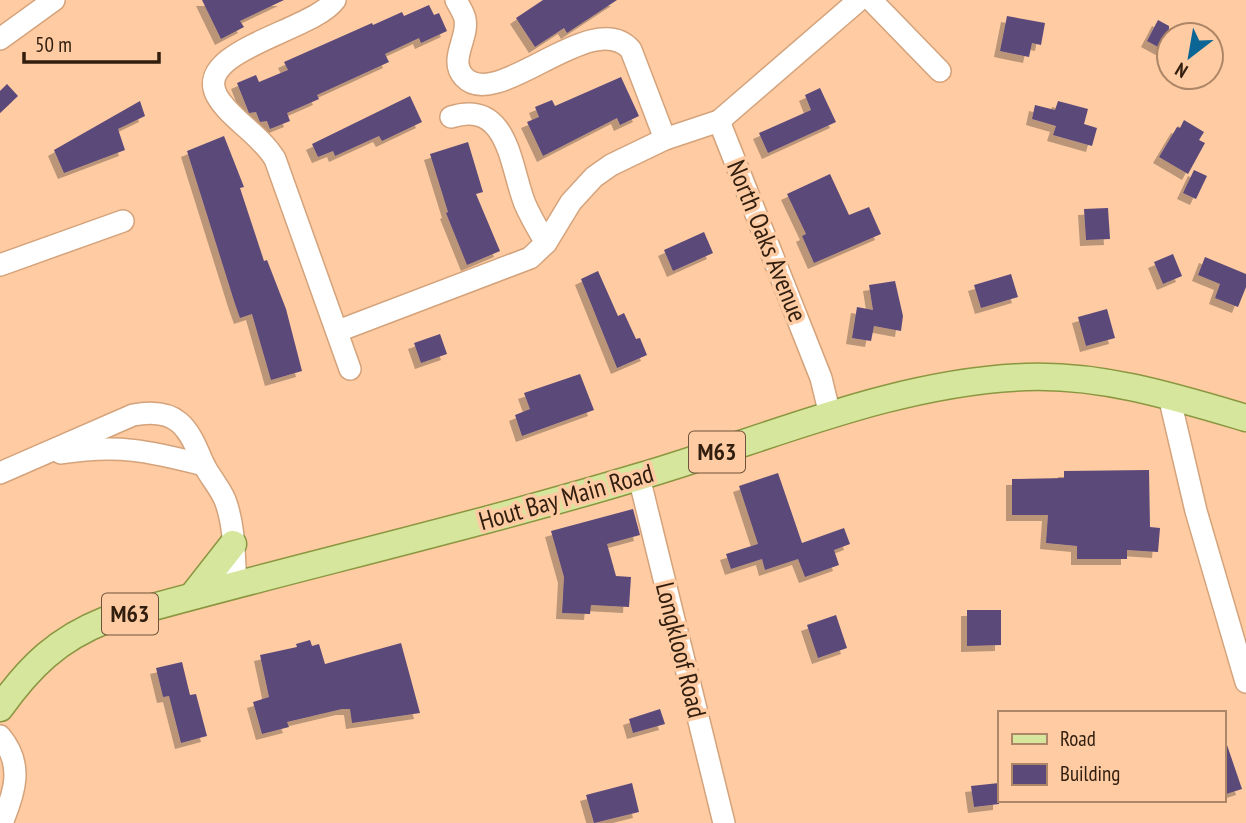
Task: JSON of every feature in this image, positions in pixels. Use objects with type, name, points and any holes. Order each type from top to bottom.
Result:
[{"type":"main road","name":"Hout Bay Main Road","points":[[0,708],[41,656],[68,637],[106,620],[192,595],[358,555],[639,477],[831,415],[952,384],[1027,377],[1122,384],[1246,418]]},
{"type":"main road","points":[[192,595],[233,544]]},
{"type":"street","points":[[0,39],[54,0]]},
{"type":"street","points":[[335,0],[314,18],[226,59],[214,72],[213,80],[217,96],[258,136],[275,159],[350,369]]},
{"type":"street","points":[[456,0],[465,18],[458,60],[460,71],[469,81],[483,84],[501,80],[592,39],[613,37],[622,40],[631,50],[665,139]]},
{"type":"street","points":[[338,331],[530,258],[546,243],[571,202],[594,177],[611,165],[665,139],[719,121],[859,0]]},
{"type":"street","points":[[871,0],[940,71]]},
{"type":"street","points":[[452,117],[472,114],[481,116],[500,129],[525,204],[546,243]]},
{"type":"street","name":"North Oaks Avenue","points":[[719,121],[821,378],[831,415]]},
{"type":"street","points":[[0,265],[123,221]]},
{"type":"street","points":[[1169,396],[1196,511],[1246,681]]},
{"type":"street","points":[[0,473],[112,423],[153,411],[163,414],[189,431],[204,465],[225,501],[233,544],[236,585]]},
{"type":"street","points":[[112,423],[118,447]]},
{"type":"street","points":[[28,459],[118,447],[204,465]]},
{"type":"street","name":"Longkloof Road","points":[[639,477],[724,823]]},
{"type":"street","points":[[0,736],[14,762],[17,780],[2,823]]},
{"type":"building","points":[[202,0],[284,0],[240,21],[244,27],[221,39]]},
{"type":"building","points":[[543,0],[617,0],[567,33],[564,28],[535,47],[516,18]]},
{"type":"building","points":[[429,5],[434,15],[439,13],[447,31],[421,43],[419,38],[385,54],[389,62],[317,95],[319,99],[287,113],[290,121],[270,129],[267,121],[260,122],[256,112],[249,113],[237,83],[256,75],[259,82],[288,70],[284,62],[372,23],[373,25],[402,12],[404,16]]},
{"type":"building","points":[[1007,16],[1045,23],[1041,45],[1032,43],[1029,57],[1000,51]]},
{"type":"building","points":[[1155,26],[1155,45],[1147,41]]},
{"type":"building","points":[[621,77],[639,116],[620,125],[617,118],[543,156],[527,122],[539,117],[535,107],[552,100],[555,106]]},
{"type":"building","points":[[7,84],[18,96],[0,113],[0,91]]},
{"type":"building","points":[[820,88],[836,122],[768,153],[759,133],[811,110],[805,95]]},
{"type":"building","points":[[410,96],[422,122],[382,141],[379,136],[335,156],[333,151],[318,157],[312,144]]},
{"type":"building","points":[[140,101],[145,116],[118,129],[125,150],[64,173],[54,150]]},
{"type":"building","points":[[1058,101],[1088,109],[1084,124],[1097,128],[1092,146],[1053,135],[1056,126],[1032,119],[1035,105],[1055,110]]},
{"type":"building","points":[[1184,120],[1204,132],[1199,140],[1205,143],[1188,174],[1159,157]]},
{"type":"building","points":[[224,136],[244,187],[240,188],[264,261],[267,260],[286,309],[302,371],[271,380],[252,314],[240,318],[187,151]]},
{"type":"building","points":[[468,142],[483,192],[476,194],[500,251],[467,265],[446,213],[448,212],[430,154]]},
{"type":"building","points":[[1194,170],[1207,176],[1196,199],[1183,193]]},
{"type":"building","points":[[830,174],[849,215],[869,207],[881,234],[814,263],[802,236],[806,234],[787,194]]},
{"type":"building","points":[[1108,208],[1110,239],[1086,240],[1084,209]]},
{"type":"building","points":[[704,232],[713,253],[673,271],[664,250]]},
{"type":"building","points":[[1173,254],[1182,276],[1163,284],[1154,262]]},
{"type":"building","points":[[1205,257],[1246,274],[1246,287],[1238,307],[1215,298],[1220,284],[1198,275]]},
{"type":"building","points":[[598,271],[618,316],[624,313],[647,355],[617,368],[581,279]]},
{"type":"building","points":[[1011,274],[1018,297],[981,308],[974,285]]},
{"type":"building","points":[[895,281],[903,316],[901,331],[874,326],[871,341],[852,338],[857,307],[873,310],[869,285]]},
{"type":"building","points":[[1107,309],[1115,338],[1086,346],[1078,317]]},
{"type":"building","points":[[440,334],[447,354],[421,363],[414,343]]},
{"type":"building","points":[[580,374],[594,410],[522,436],[515,415],[530,409],[524,393]]},
{"type":"building","points":[[1149,470],[1150,527],[1160,528],[1158,552],[1127,550],[1127,559],[1077,559],[1077,546],[1046,543],[1048,515],[1012,515],[1012,479],[1064,478],[1064,471]]},
{"type":"building","points":[[778,473],[802,543],[844,528],[850,544],[834,550],[839,565],[805,577],[798,559],[765,570],[762,559],[731,569],[726,554],[758,544],[739,486]]},
{"type":"building","points":[[633,509],[640,535],[607,544],[616,576],[631,577],[629,607],[591,605],[590,614],[562,613],[564,577],[551,531]]},
{"type":"building","points":[[967,610],[1001,610],[1001,645],[967,646]]},
{"type":"building","points":[[836,615],[847,648],[818,658],[807,625]]},
{"type":"building","points":[[310,640],[312,646],[319,644],[325,664],[401,643],[420,713],[352,723],[350,709],[342,709],[287,722],[289,727],[262,734],[253,702],[269,697],[260,655],[297,647],[296,644]]},
{"type":"building","points":[[182,662],[190,695],[196,694],[207,736],[181,743],[169,696],[163,697],[156,668]]},
{"type":"building","points":[[660,709],[665,724],[633,733],[629,719]]},
{"type":"building","points":[[1225,742],[1226,742],[1242,789],[1225,794]]},
{"type":"building","points":[[632,783],[639,812],[594,823],[586,795]]},
{"type":"building","points":[[998,783],[999,804],[974,807],[971,786]]}]
